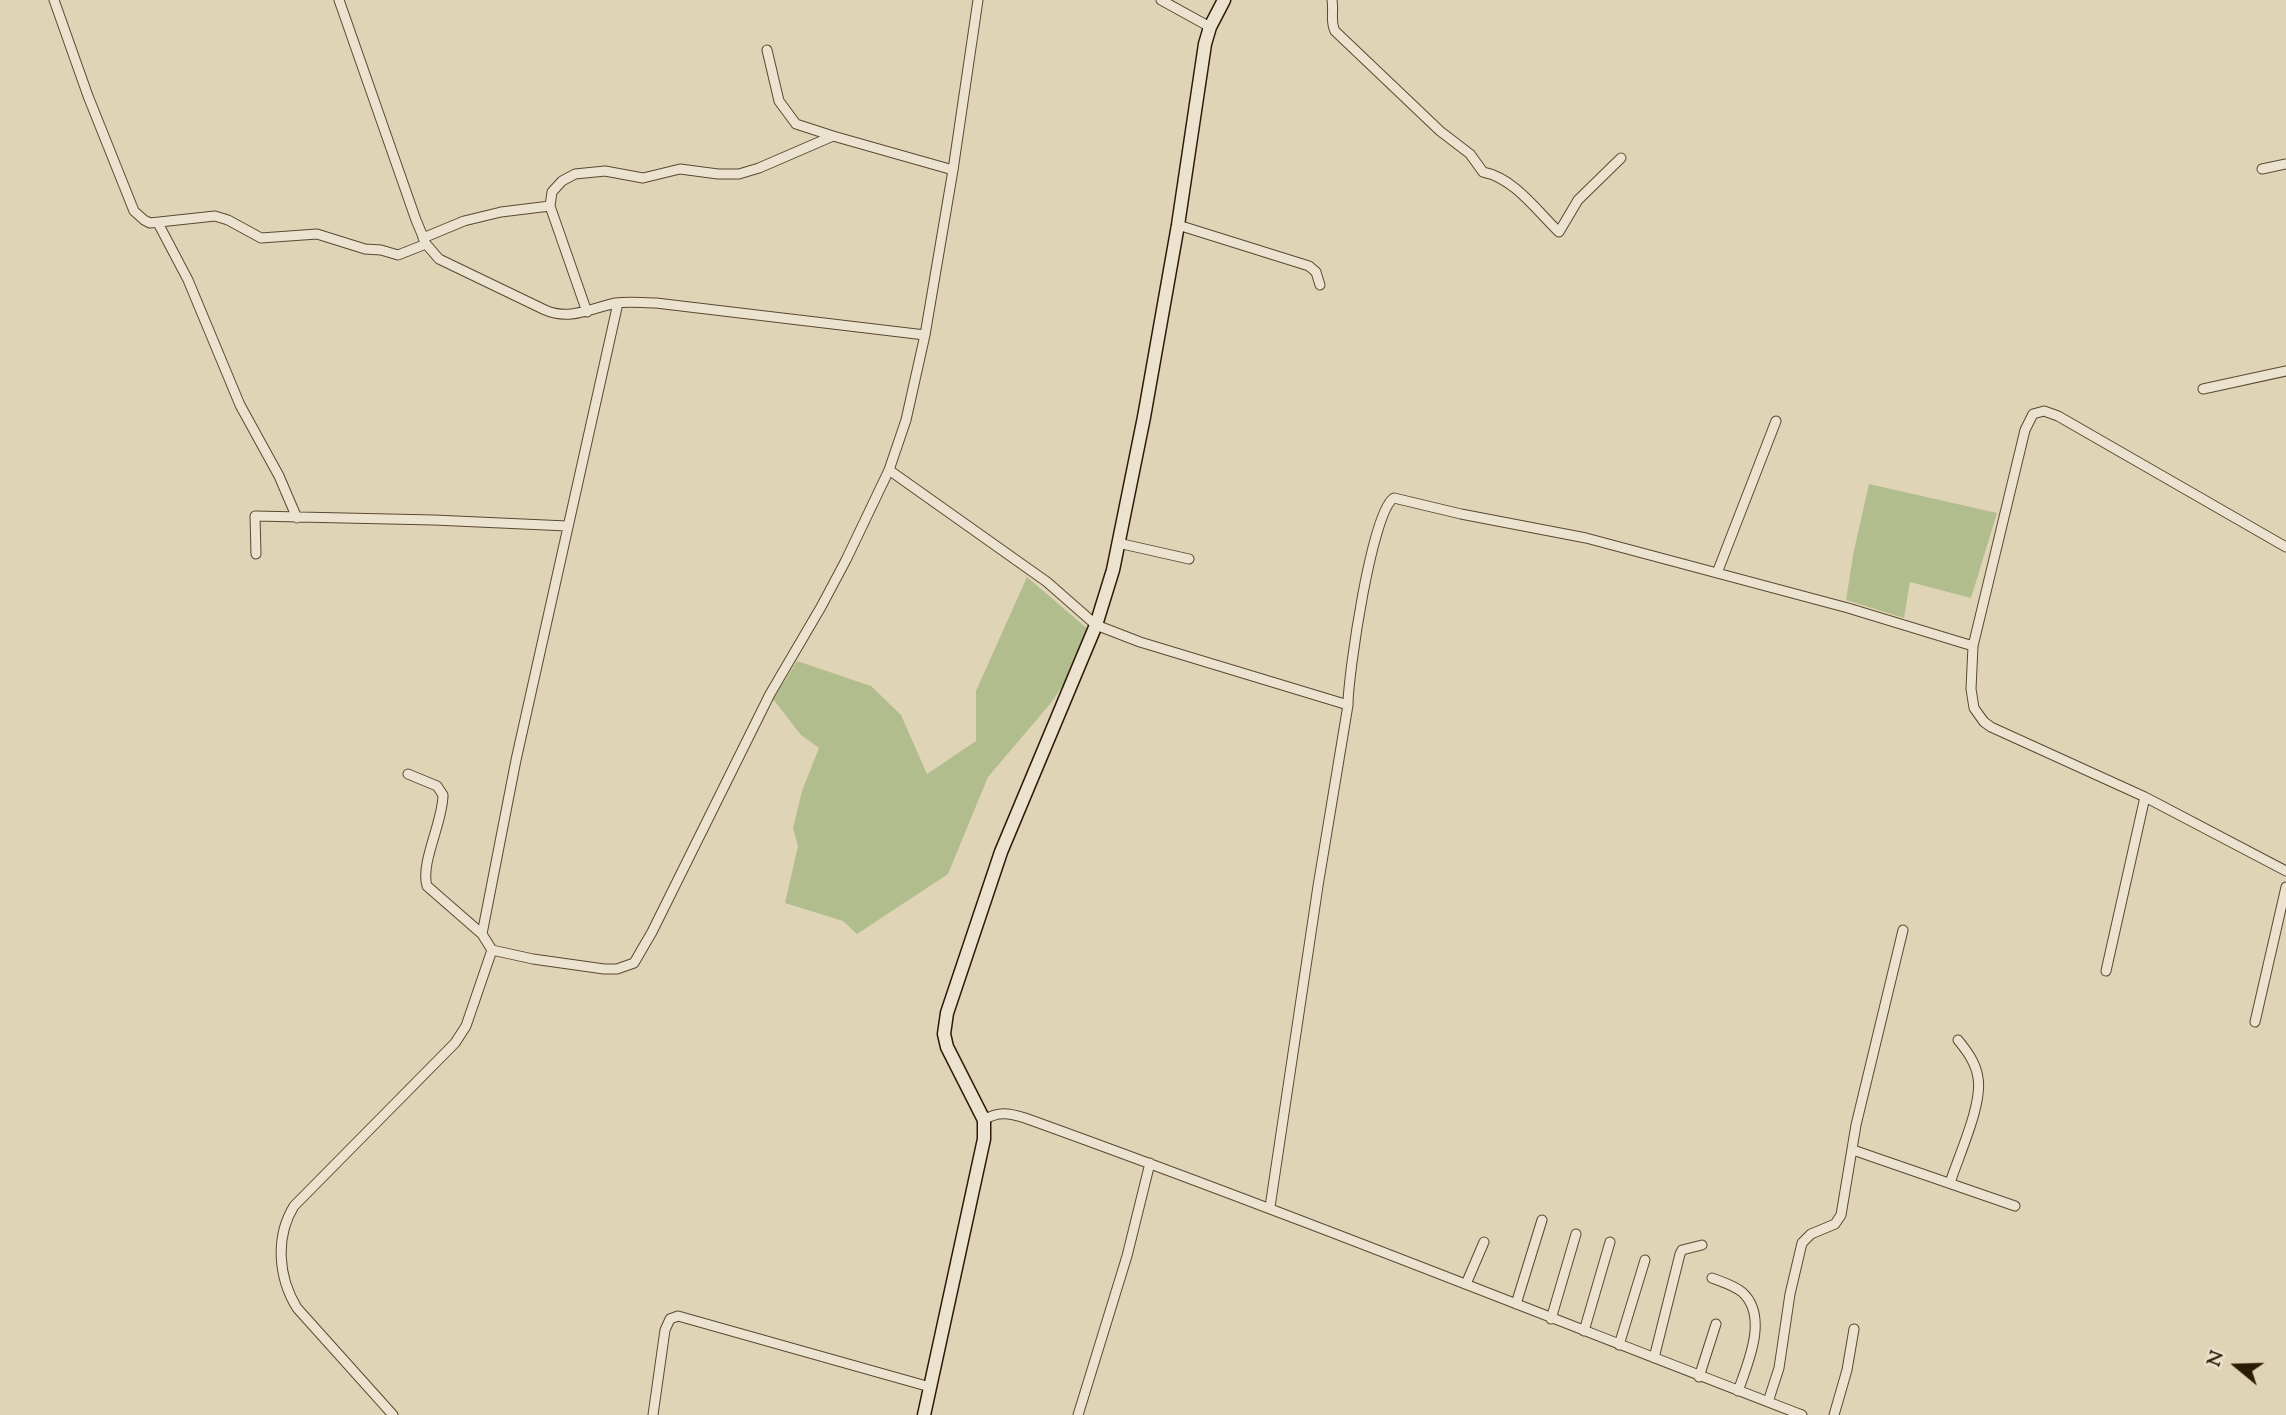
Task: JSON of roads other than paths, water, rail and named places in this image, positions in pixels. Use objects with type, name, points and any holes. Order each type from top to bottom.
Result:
[{"type":"street","points":[[54,0],[88,96],[134,211],[144,220],[158,223],[215,216],[228,220],[261,239],[317,234],[365,249],[398,255],[464,221],[501,212],[550,206]]},
{"type":"street","points":[[339,0],[425,241],[439,259],[553,314],[587,312],[618,303],[656,303],[925,335]]},
{"type":"street","points":[[408,774],[437,786],[443,795],[442,813],[425,874],[427,886],[482,934],[492,950],[604,969],[617,969],[634,963],[652,932],[748,737],[821,607],[889,470],[906,420],[925,335],[978,0]]},
{"type":"street","points":[[1161,0],[1210,27]]},
{"type":"street","points":[[924,1415],[980,1165],[984,1120],[947,1047],[944,1034],[947,1013],[1001,852],[1096,625],[1113,570],[1144,417],[1178,225],[1205,44],[1210,27],[1224,0]]},
{"type":"street","points":[[1332,0],[1331,25],[1335,31],[1440,131],[1470,154],[1483,172],[1494,174],[1516,189],[1559,232],[1578,200],[1621,158]]},
{"type":"street","points":[[767,50],[774,88],[783,108],[796,124],[953,170]]},
{"type":"street","points":[[587,312],[550,206],[552,192],[562,181],[575,174],[605,172],[643,178],[680,169],[739,174],[833,136]]},
{"type":"street","points":[[2262,169],[2286,164]]},
{"type":"street","points":[[158,223],[188,280],[240,405],[279,476],[297,518]]},
{"type":"street","points":[[1178,225],[1310,266],[1316,272],[1320,285]]},
{"type":"street","points":[[482,934],[516,760],[618,303]]},
{"type":"street","points":[[2203,389],[2286,371]]},
{"type":"street","points":[[2286,547],[2058,416],[2039,411],[2033,414],[2025,430],[1973,646],[1972,699],[1974,708],[1984,722],[2012,738],[2145,797],[2286,871]]},
{"type":"street","points":[[1717,573],[1776,421]]},
{"type":"street","points":[[889,470],[1047,582],[1096,625],[1140,642],[1348,705]]},
{"type":"street","points":[[1270,1207],[1348,705],[1356,630],[1372,552],[1387,505],[1394,498],[1586,538],[1848,608],[1973,646]]},
{"type":"street","points":[[256,554],[255,516],[567,526]]},
{"type":"street","points":[[1118,543],[1189,559]]},
{"type":"street","points":[[2106,971],[2145,797]]},
{"type":"street","points":[[2255,1022],[2286,887]]},
{"type":"street","points":[[1768,1402],[1781,1358],[1790,1294],[1802,1243],[1811,1234],[1839,1221],[1856,1125],[1903,930]]},
{"type":"street","points":[[393,1415],[297,1308],[287,1293],[281,1267],[282,1233],[294,1206],[455,1043],[466,1026],[492,950]]},
{"type":"street","points":[[1950,1183],[1975,1107],[1979,1079],[1969,1054],[1958,1040]]},
{"type":"street","points":[[984,1120],[992,1115],[1011,1114],[1150,1163],[1270,1207],[1550,1319],[1802,1415]]},
{"type":"street","points":[[1853,1150],[2015,1206]]},
{"type":"street","points":[[1078,1415],[1127,1256],[1150,1163]]},
{"type":"street","points":[[1516,1304],[1542,1220]]},
{"type":"street","points":[[1550,1319],[1576,1234]]},
{"type":"street","points":[[1466,1284],[1484,1242]]},
{"type":"street","points":[[1584,1331],[1610,1242]]},
{"type":"street","points":[[1654,1359],[1680,1254],[1682,1250],[1702,1245]]},
{"type":"street","points":[[1619,1345],[1645,1260]]},
{"type":"street","points":[[1712,1278],[1742,1292],[1754,1310],[1756,1322],[1752,1347],[1738,1391]]},
{"type":"street","points":[[653,1415],[665,1330],[670,1319],[678,1316],[930,1387]]},
{"type":"street","points":[[1699,1377],[1716,1324]]},
{"type":"street","points":[[1834,1415],[1847,1370],[1854,1329]]}]
